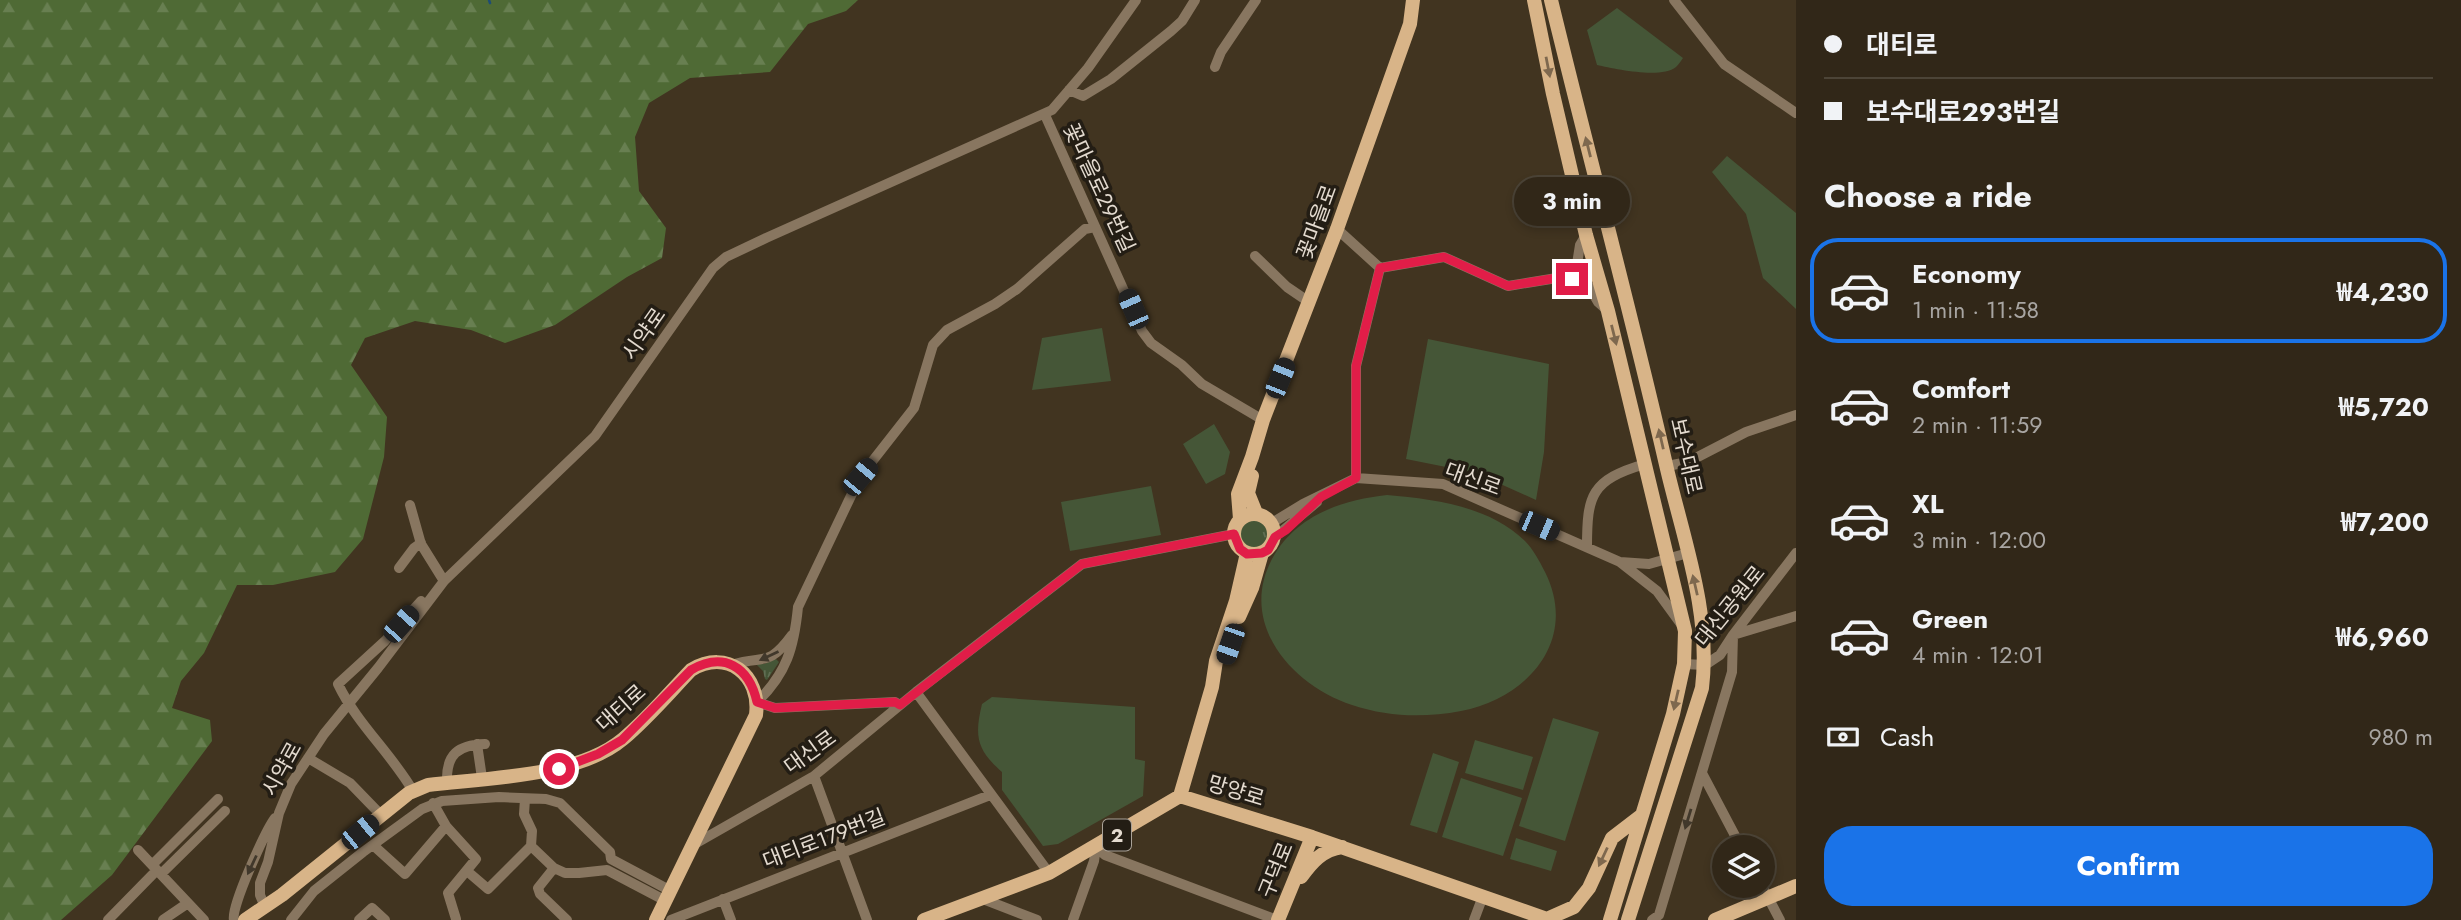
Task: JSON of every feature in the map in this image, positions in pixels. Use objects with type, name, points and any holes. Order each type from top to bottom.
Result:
[{"type":"main road","name":"꽃마을로","points":[[1234,534],[1240,519],[1238,494],[1410,24],[1413,0]]},
{"type":"main road","name":"보수대로","points":[[1534,0],[1586,235],[1608,311],[1685,631],[1684,664],[1673,714],[1610,920]]},
{"type":"main road","name":"보수대로","points":[[1551,0],[1667,466],[1703,626],[1705,665],[1702,688],[1628,920]]},
{"type":"main road","name":"꽃마을로","points":[[1252,457],[1253,471],[1248,494],[1256,513]]},
{"type":"main road","points":[[1234,534],[1240,549],[1254,553],[1268,550],[1273,530],[1268,518],[1256,513],[1240,519]]},
{"type":"main road","points":[[1180,796],[1212,687],[1216,661],[1254,553]]},
{"type":"main road","name":"대티로","points":[[245,920],[264,912],[413,791],[447,782],[559,769],[598,754],[622,740],[691,670],[720,660],[732,666]]},
{"type":"main road","points":[[656,920],[751,727],[757,702],[751,682],[732,666]]},
{"type":"main road","name":"망양로","points":[[923,920],[1049,873],[1180,796],[1342,847],[1548,920]]},
{"type":"main road","points":[[1548,920],[1574,907],[1589,888],[1612,838],[1642,815]]},
{"type":"main road","name":"구덕로","points":[[1278,920],[1312,837]]},
{"type":"main road","points":[[1289,892],[1314,860],[1327,851],[1342,847]]},
{"type":"main road","points":[[1775,890],[1796,886]]},
{"type":"main road","points":[[1715,920],[1754,898]]},
{"type":"street","name":"시약로","points":[[264,912],[260,883],[268,862],[279,813],[291,784],[309,758],[442,579],[595,436],[713,268],[726,257],[1045,115],[1088,68],[1136,0]]},
{"type":"street","points":[[1069,90],[1083,96],[1111,79],[1177,26],[1195,0]]},
{"type":"street","points":[[1215,66],[1221,52],[1256,0]]},
{"type":"street","points":[[1674,0],[1724,64],[1796,113]]},
{"type":"street","name":"꽃마을로29번길","points":[[1045,115],[1142,331],[1151,343],[1182,365],[1202,384],[1263,420]]},
{"type":"street","points":[[900,705],[895,702],[775,708],[757,702],[772,687],[788,662],[799,607],[860,477],[914,408],[933,345],[947,330],[1017,289],[1085,229],[1095,227]]},
{"type":"street","points":[[1337,229],[1380,268]]},
{"type":"street","points":[[1563,277],[1577,264],[1580,245],[1586,235]]},
{"type":"street","points":[[1255,256],[1287,287],[1309,302]]},
{"type":"street","points":[[1380,268],[1444,257],[1508,286],[1563,277],[1579,280],[1588,285],[1598,302],[1608,311]]},
{"type":"street","points":[[1273,530],[1286,530],[1321,497],[1356,478],[1356,366],[1380,268]]},
{"type":"street","points":[[1667,466],[1688,462],[1746,432],[1796,415]]},
{"type":"street","name":"보수대로","points":[[1587,547],[1590,498],[1605,481],[1645,464]]},
{"type":"street","name":"대신로","points":[[1356,478],[1443,484],[1620,562],[1649,564],[1688,553]]},
{"type":"street","points":[[410,505],[421,543],[442,579],[385,641],[338,684],[348,705],[394,762],[413,791]]},
{"type":"street","name":"대신로","points":[[694,845],[814,776],[916,692],[1082,564],[1234,534]]},
{"type":"street","points":[[399,568],[421,543]]},
{"type":"street","name":"대신공원로","points":[[1684,664],[1705,665],[1720,655],[1796,553]]},
{"type":"street","points":[[1620,562],[1657,591],[1685,631]]},
{"type":"street","points":[[1652,920],[1659,915],[1732,672],[1733,635],[1796,616]]},
{"type":"street","points":[[732,666],[744,661],[766,660],[773,656],[796,630]]},
{"type":"street","points":[[916,692],[1049,873]]},
{"type":"street","points":[[447,782],[450,759],[462,748],[481,744],[482,778]]},
{"type":"street","points":[[309,758],[350,783],[381,815]]},
{"type":"street","points":[[1702,773],[1735,835]]},
{"type":"street","points":[[814,776],[867,920]]},
{"type":"street","name":"대티로179번길","points":[[671,920],[990,795]]},
{"type":"street","points":[[290,920],[314,891],[373,845],[433,803],[452,799],[499,797],[546,799],[560,803],[610,852],[611,859],[668,896]]},
{"type":"street","points":[[108,920],[218,799]]},
{"type":"street","points":[[467,871],[488,889],[531,846],[533,831],[524,814],[525,799]]},
{"type":"street","points":[[433,803],[446,826],[476,859],[448,893],[459,920]]},
{"type":"street","points":[[157,869],[225,811]]},
{"type":"street","name":"시약로","points":[[233,920],[232,914],[241,889],[279,813]]},
{"type":"street","points":[[373,845],[405,874],[446,826]]},
{"type":"street","points":[[531,846],[554,868],[565,873],[607,870],[668,896]]},
{"type":"street","points":[[1073,920],[1094,861],[1096,847]]},
{"type":"street","points":[[1096,847],[1105,855],[1278,920]]},
{"type":"street","points":[[138,850],[204,920]]},
{"type":"street","points":[[554,868],[538,888],[540,894],[566,920]]},
{"type":"street","points":[[1474,920],[1483,896]]},
{"type":"street","points":[[1768,898],[1780,920]]},
{"type":"street","points":[[723,899],[731,920]]},
{"type":"street","points":[[983,899],[1037,920]]},
{"type":"street","points":[[163,920],[188,903]]},
{"type":"street","points":[[359,920],[372,908],[385,920]]},
{"type":"green space","points":[[0,0],[858,0],[846,11],[808,24],[770,72],[690,78],[649,103],[635,137],[639,191],[666,228],[662,258],[627,277],[555,325],[505,343],[471,330],[415,321],[365,338],[351,365],[387,417],[384,457],[363,539],[335,572],[273,585],[237,585],[204,653],[181,681],[172,708],[210,720],[212,741],[112,875],[61,920],[0,920]]},
{"type":"green space","points":[[1617,8],[1683,58],[1676,67],[1669,71],[1649,73],[1597,65],[1587,30]]},
{"type":"green space","points":[[1727,156],[1796,213],[1796,309],[1763,278],[1746,214],[1712,172]]},
{"type":"green space","points":[[1102,328],[1111,381],[1032,390],[1042,338]]},
{"type":"green space","points":[[1428,339],[1549,364],[1544,452],[1536,500],[1476,473],[1406,459]]},
{"type":"green space","points":[[1214,424],[1230,452],[1225,474],[1206,484],[1183,444]]},
{"type":"green space","points":[[1151,486],[1161,535],[1070,551],[1061,502]]},
{"type":"green space","points":[[1387,495],[1442,502],[1478,512],[1511,529],[1525,541],[1536,556],[1554,597],[1556,621],[1551,642],[1541,662],[1526,679],[1507,693],[1485,704],[1461,711],[1420,715],[1379,712],[1330,696],[1309,683],[1291,667],[1276,648],[1266,628],[1262,606],[1263,583],[1272,559],[1282,544],[1306,521],[1336,506]]},
{"type":"green space","points":[[1254,520],[1264,524],[1268,534],[1264,544],[1254,548],[1244,544],[1240,534],[1244,524]]},
{"type":"green space","points":[[776,659],[779,662],[767,680],[756,664]]},
{"type":"green space","points":[[992,697],[1135,707],[1135,759],[1145,761],[1143,796],[1058,844],[1043,846],[1002,790],[1002,772],[987,757],[980,742],[978,725],[982,704]]},
{"type":"green space","points":[[1553,718],[1599,732],[1565,841],[1519,826]]},
{"type":"green space","points":[[1475,740],[1533,757],[1523,790],[1465,773]]},
{"type":"green space","points":[[1433,753],[1459,762],[1437,833],[1410,825]]},
{"type":"green space","points":[[1461,778],[1522,798],[1503,856],[1442,837]]},
{"type":"green space","points":[[1516,838],[1557,851],[1551,871],[1510,859]]},
{"type":"route","points":[[559,769],[598,754],[622,740],[691,670],[701,664],[720,660],[732,666],[751,682],[757,702],[775,708],[895,702],[900,705],[1082,564],[1234,534],[1240,549],[1247,554],[1262,553],[1268,550],[1275,537],[1313,507],[1321,497],[1356,478],[1356,366],[1380,268],[1444,257],[1508,286],[1563,277],[1572,279]]}]
